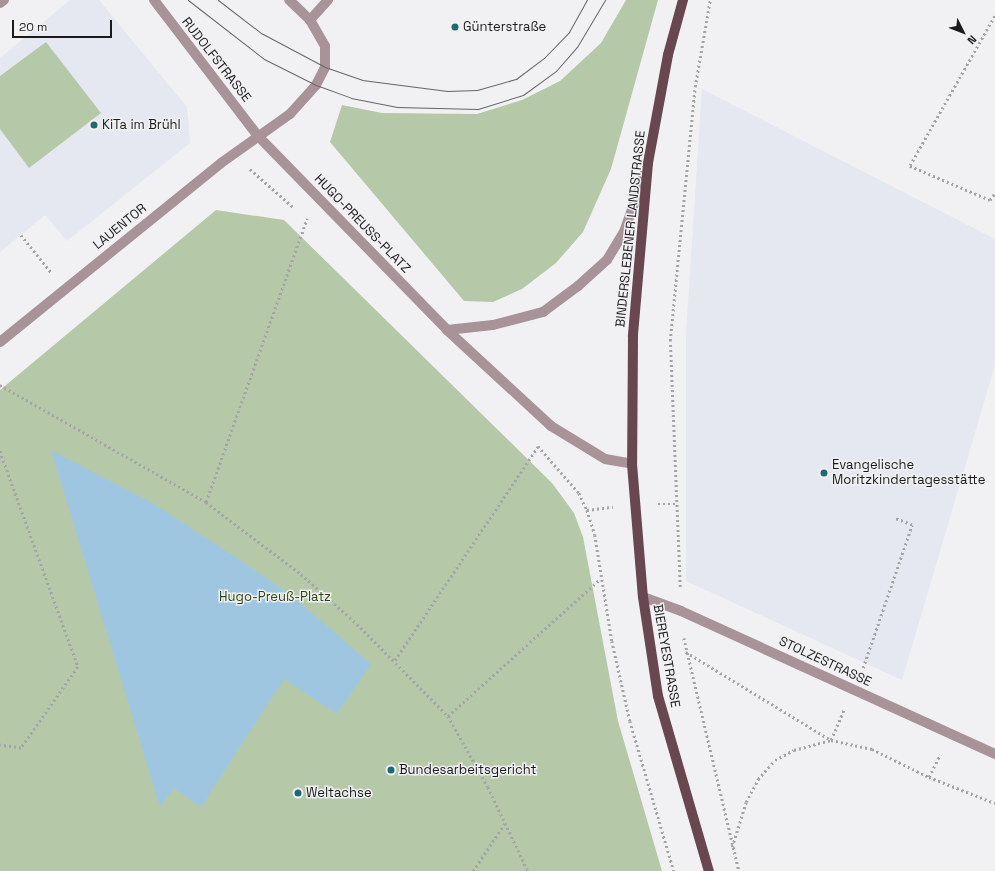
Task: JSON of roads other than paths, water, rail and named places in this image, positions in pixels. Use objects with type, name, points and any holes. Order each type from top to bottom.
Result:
[{"type":"main road","name":"BINDERSLEBENER LANDSTRASSE","points":[[632,464],[633,336],[648,163],[668,55],[683,0]]},
{"type":"main road","name":"BIEREYESTRASSE","points":[[632,464],[643,597],[658,696],[709,871]]},
{"type":"street","points":[[0,3],[4,0]]},
{"type":"street","name":"RUDOLFSTRASSE","points":[[154,0],[258,136]]},
{"type":"street","points":[[258,136],[290,114],[316,85],[325,67],[325,46],[310,20],[289,0]]},
{"type":"street","points":[[310,20],[328,0]]},
{"type":"street","name":"HUGO-PREUSS-PLATZ","points":[[258,136],[447,330],[551,426],[605,459],[632,464]]},
{"type":"street","name":"LAUENTOR","points":[[0,342],[64,288],[258,136]]},
{"type":"street","points":[[447,330],[493,325],[543,312],[578,286],[607,260],[624,232],[648,163]]},
{"type":"street","name":"STOLZESTRASSE","points":[[643,597],[681,610],[995,754]]},
{"type":"water","points":[[51,450],[154,504],[231,554],[292,596],[371,664],[337,714],[284,679],[201,807],[174,788],[160,807]]},
{"type":"tram line","points":[[188,0],[264,59],[316,85],[351,98],[397,107],[478,109],[523,95],[556,71],[577,47],[605,0]]},
{"type":"tram line","points":[[218,0],[261,33],[325,67],[362,80],[447,91],[477,90],[516,79],[545,57],[569,32],[587,0]]},
{"type":"place","name":"Günterstraße","points":[[455,27]]},
{"type":"place","name":"KiTa im Brühl","points":[[94,125]]},
{"type":"place","name":"Evangelische Moritzkindertagesstätte","points":[[824,473]]},
{"type":"place","name":"Bundesarbeitsgericht","points":[[391,770]]},
{"type":"place","name":"Weltachse","points":[[298,793]]},
{"type":"park label","name":"Hugo-Preuß-Platz","points":[[275,597]]}]
